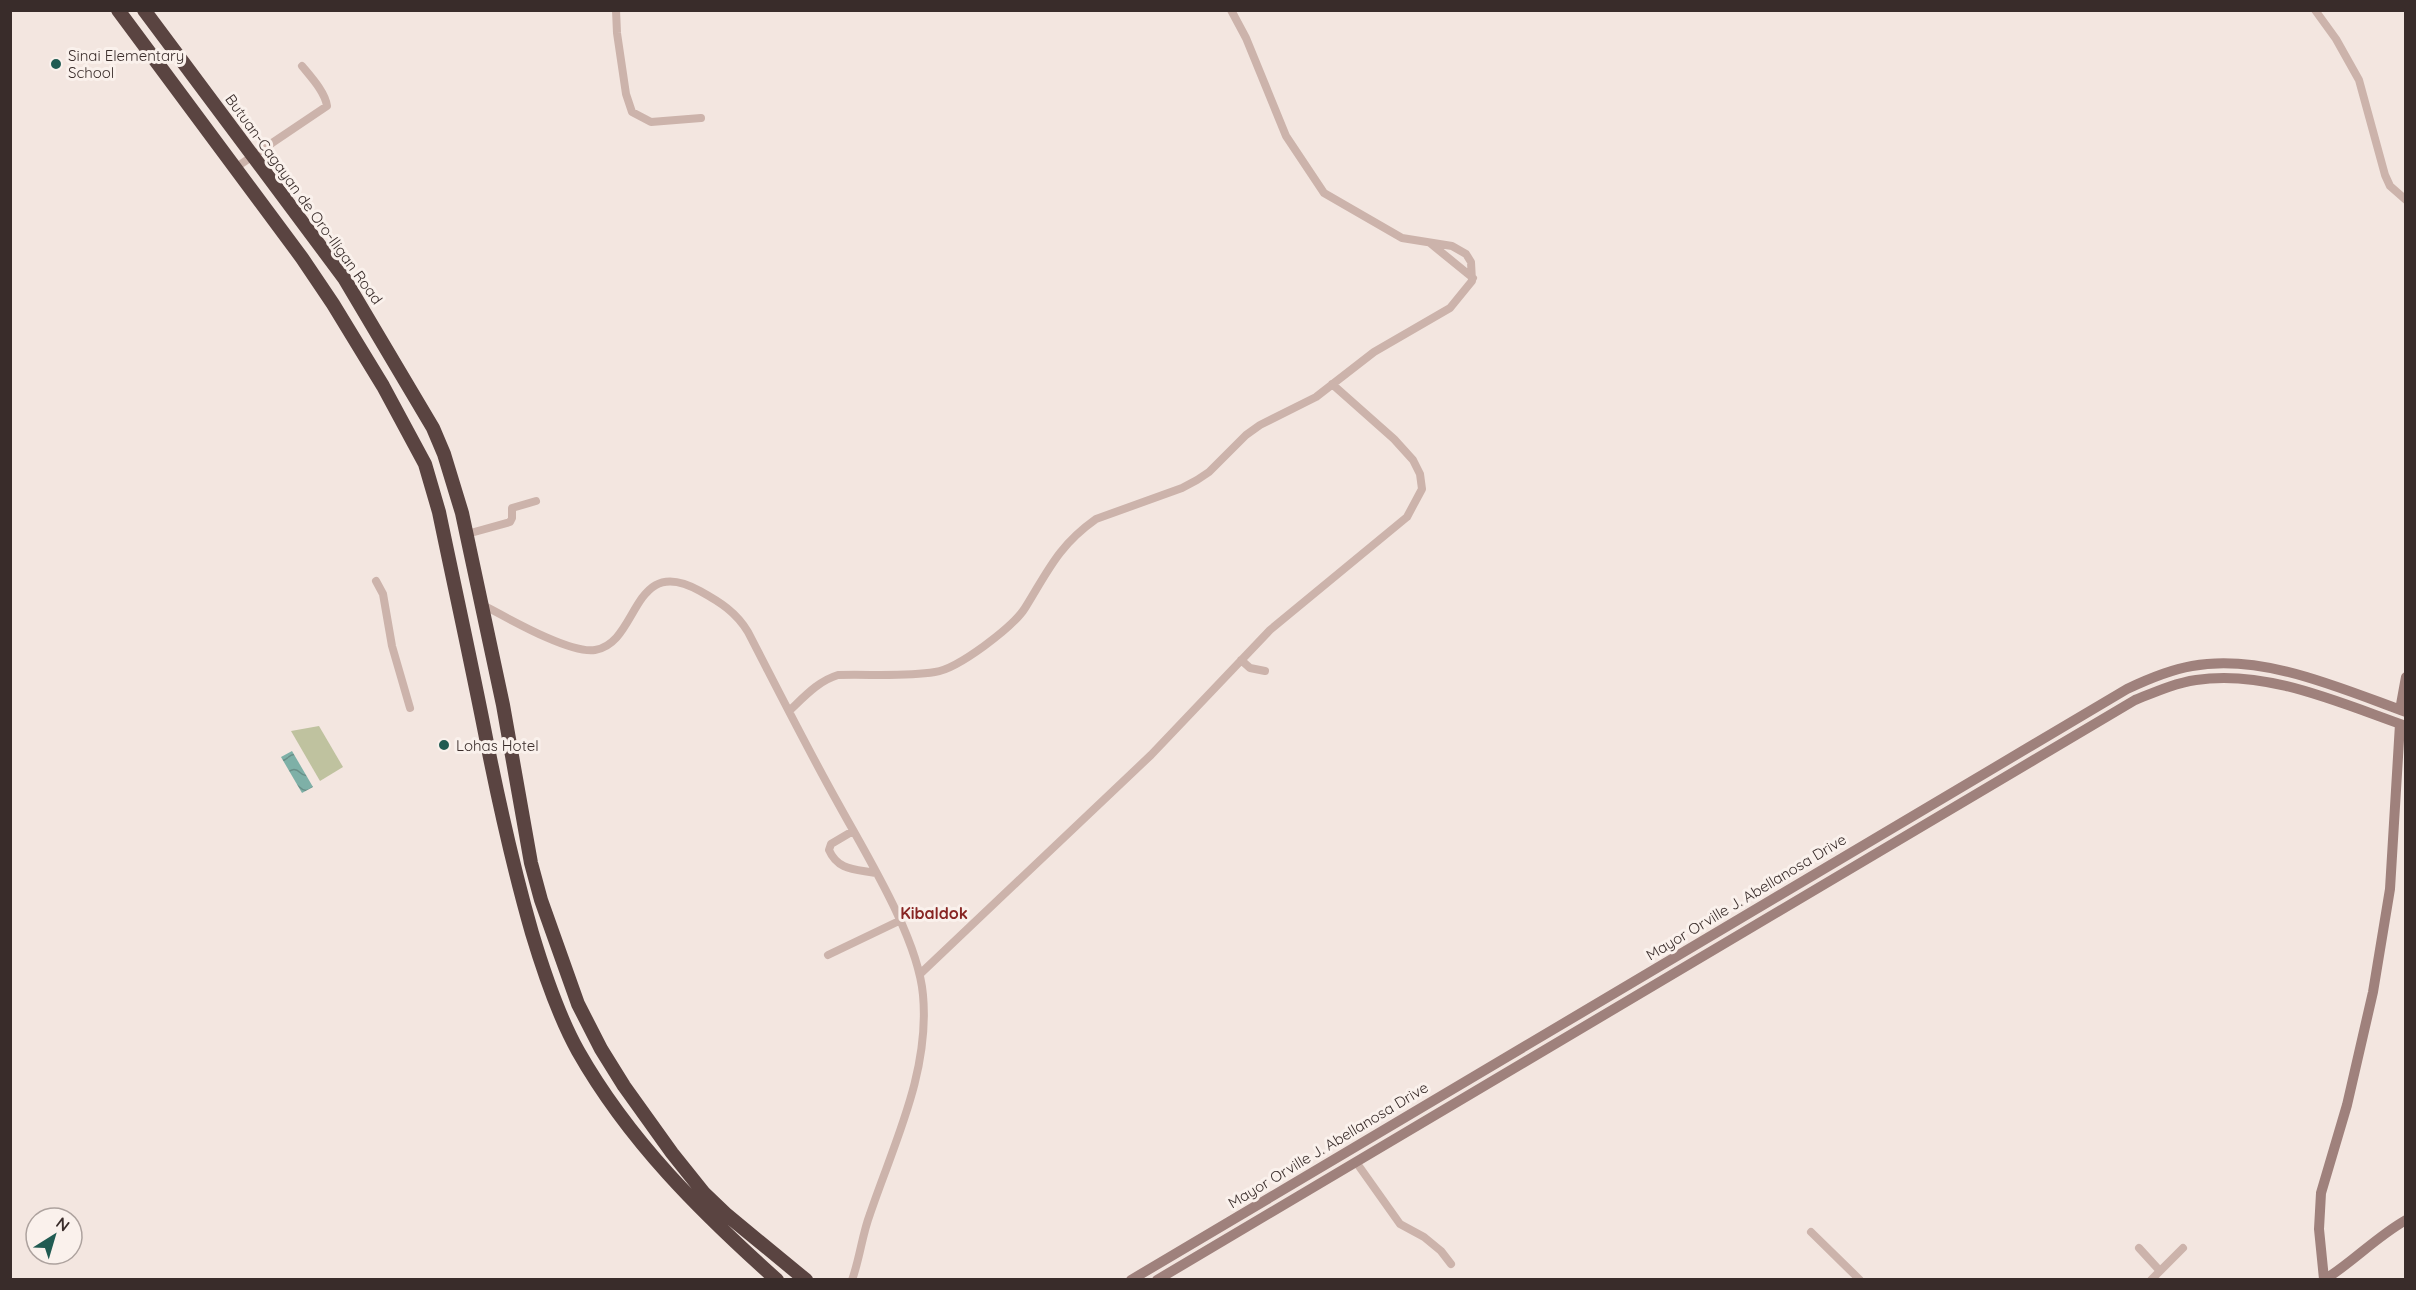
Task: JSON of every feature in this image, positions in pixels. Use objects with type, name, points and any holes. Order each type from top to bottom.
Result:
[{"type":"highway","points":[[118,10],[302,258],[333,304],[382,386],[425,465],[439,512],[507,842],[540,961],[558,1008],[578,1050],[600,1087],[658,1164],[720,1229],[777,1280]]},
{"type":"highway","name":"Butuan-Cagayan de Oro-Iligan Road","points":[[144,10],[353,292],[433,428],[444,454],[467,534],[503,705],[531,863],[541,900],[578,1004],[601,1049],[639,1110],[704,1193],[799,1277]]},
{"type":"highway","points":[[425,465],[444,454]]},
{"type":"highway","points":[[658,1164],[672,1153]]},
{"type":"main road","name":"Mayor Orville J. Abellanosa Drive","points":[[1131,1280],[2127,689],[2158,675],[2192,666],[2226,663],[2261,666],[2288,672],[2403,711]]},
{"type":"main road","points":[[2259,679],[2261,666]]},
{"type":"main road","name":"Mayor Orville J. Abellanosa Drive","points":[[1157,1280],[2135,700],[2164,688],[2195,680],[2227,677],[2259,679],[2403,725]]},
{"type":"main road","points":[[2403,711],[2406,677]]},
{"type":"main road","points":[[2403,725],[2390,889],[2373,992],[2347,1105],[2321,1193],[2319,1229],[2324,1279],[2343,1267],[2390,1229],[2406,1220]]},
{"type":"street","points":[[616,10],[624,84],[632,111],[642,119],[651,122],[701,118]]},
{"type":"street","points":[[789,711],[822,682],[838,675],[937,672],[976,651],[1018,618],[1051,562],[1085,526],[1096,519],[1172,492],[1197,480],[1217,465],[1252,430],[1316,397],[1374,352],[1450,308],[1473,278],[1471,262],[1466,254],[1452,246],[1402,238],[1324,193],[1286,136],[1246,38],[1231,10]]},
{"type":"street","points":[[2315,10],[2336,39],[2360,80],[2385,175],[2391,186],[2406,200]]},
{"type":"street","points":[[235,168],[327,106],[316,84],[302,66]]},
{"type":"street","points":[[1429,243],[1473,278]]},
{"type":"street","points":[[920,974],[1151,755],[1289,613],[1407,517],[1422,489],[1420,474],[1413,460],[1394,439],[1332,384]]},
{"type":"street","points":[[467,534],[510,522],[512,508],[536,501]]},
{"type":"street","points":[[480,603],[572,648],[592,651],[599,650],[612,641],[654,587],[671,580],[687,584],[724,604],[738,617],[876,873],[899,921],[920,974],[924,1016],[919,1070],[907,1111],[869,1215],[852,1280]]},
{"type":"street","points":[[376,581],[383,594],[392,646],[410,708]]},
{"type":"street","points":[[1241,660],[1250,668],[1265,671]]},
{"type":"street","points":[[853,831],[831,844],[829,850],[833,859],[839,865],[876,873]]},
{"type":"street","points":[[828,955],[899,921]]},
{"type":"street","points":[[1356,1162],[1400,1224],[1424,1237],[1441,1251],[1451,1264]]},
{"type":"street","points":[[1811,1232],[1860,1280]]},
{"type":"street","points":[[2139,1248],[2160,1271]]},
{"type":"street","points":[[2151,1280],[2183,1248]]},
{"type":"green space","points":[[319,726],[343,767],[320,781],[291,731]]},
{"type":"water","points":[[292,751],[313,787],[302,793],[281,757]]},
{"type":"place","name":"Sinai Elementary School","points":[[56,64]]},
{"type":"place","name":"Lohas Hotel","points":[[444,745]]},
{"type":"district","name":"Kibaldok","points":[[934,913]]}]
